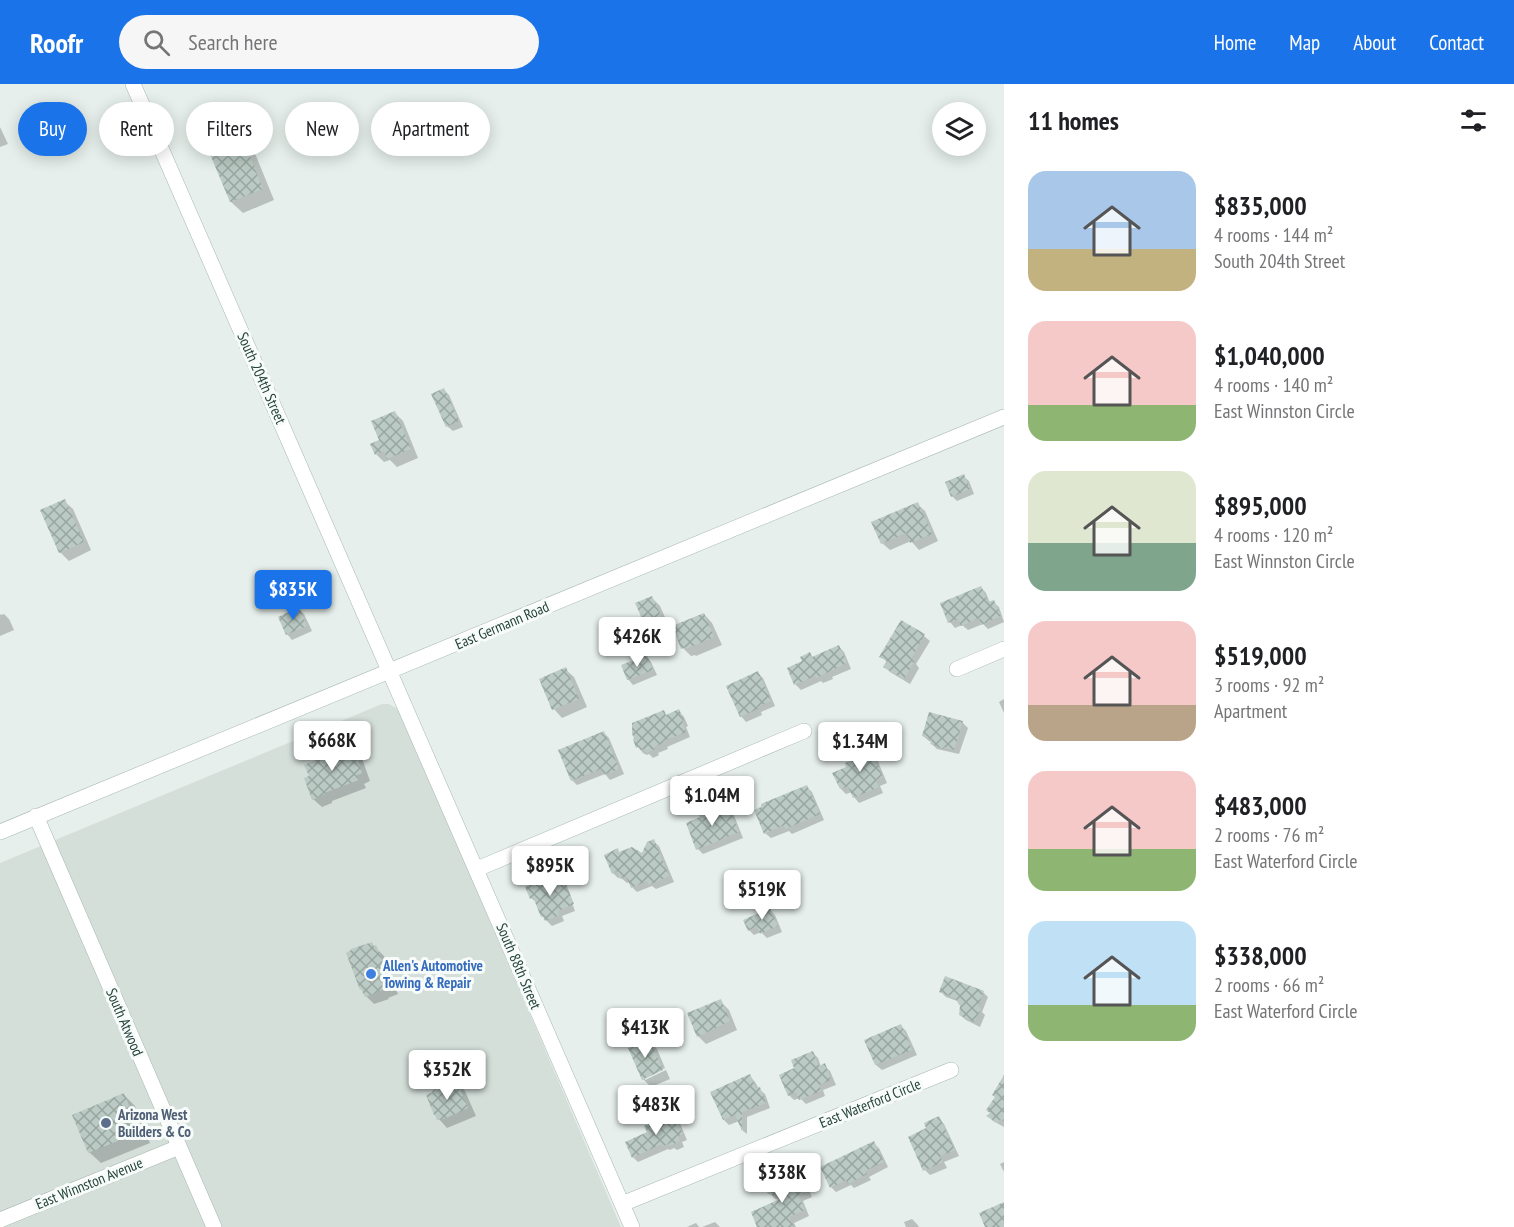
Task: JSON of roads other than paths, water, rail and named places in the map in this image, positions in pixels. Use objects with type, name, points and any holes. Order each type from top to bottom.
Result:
[{"type":"street","name":"South 204th Street","points":[[133,84],[390,672]]},
{"type":"street","name":"East Germann Road","points":[[0,832],[1004,417]]},
{"type":"street","points":[[957,669],[1004,649]]},
{"type":"street","name":"South 88th Street","points":[[390,672],[632,1227]]},
{"type":"street","points":[[477,869],[804,731]]},
{"type":"street","name":"South Atwood","points":[[36,816],[214,1227]]},
{"type":"street","name":"East Waterford Circle","points":[[622,1204],[951,1070]]},
{"type":"street","name":"East Winnston Avenue","points":[[0,1220],[179,1147]]},
{"type":"place","name":"Allen's Automotive Towing & Repair","points":[[371,974]]},
{"type":"place","name":"Arizona West Builders & Co","points":[[106,1123]]}]
